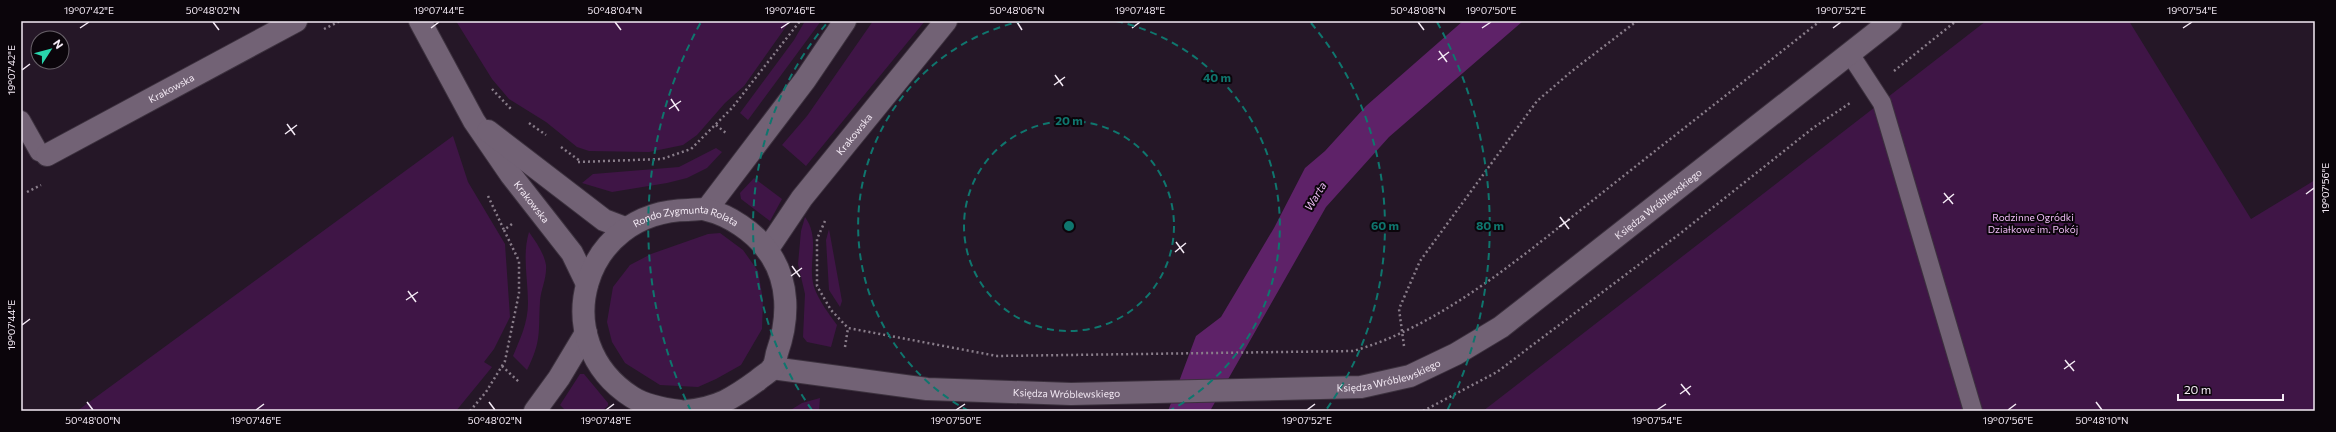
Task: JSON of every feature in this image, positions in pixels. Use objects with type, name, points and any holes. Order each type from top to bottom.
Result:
[{"type":"street","name":"Krakowska","points":[[48,155],[296,21]]},
{"type":"street","name":"Krakowska","points":[[420,21],[474,121],[510,175],[572,253],[587,284]]},
{"type":"street","points":[[707,209],[805,80],[845,21]]},
{"type":"street","name":"Krakowska","points":[[767,250],[802,198],[946,21]]},
{"type":"street","name":"Księdza Wróblewskiego","points":[[772,368],[927,389],[1071,394],[1361,387],[1410,376],[1456,354],[1501,326],[1891,21]]},
{"type":"street","name":"Krakowska","points":[[474,121],[604,220],[625,228]]},
{"type":"street","name":"Rondo Zygmunta Rolata","points":[[680,411],[658,408],[632,397],[611,380],[596,358],[586,333],[584,313],[587,284],[594,266],[604,249],[625,228],[650,215],[669,210],[707,209],[743,227],[767,250],[780,275],[786,305],[783,335],[772,368]]},
{"type":"street","points":[[535,411],[559,378],[586,333]]},
{"type":"street","points":[[687,411],[707,408],[732,399],[772,368]]},
{"type":"lane","points":[[1850,54],[1873,87],[1882,103],[1973,411]]},
{"type":"lane","points":[[21,120],[39,152],[48,155]]},
{"type":"path","points":[[732,108],[800,21]]},
{"type":"path","points":[[1402,332],[1399,308],[1420,261],[1537,101],[1572,71],[1637,21]]},
{"type":"path","points":[[826,219],[817,239],[817,286],[831,310],[848,328],[997,356],[1353,351],[1377,344],[1402,332],[1470,292],[1513,262],[1820,21]]},
{"type":"path","points":[[1422,411],[1497,372],[1682,232],[1813,128],[1873,87],[1956,21]]},
{"type":"path","points":[[486,193],[504,230]]},
{"type":"green space","points":[[456,21],[790,21],[744,86],[725,103],[697,135],[683,145],[649,152],[589,151],[577,147],[546,122],[509,99],[492,79]]},
{"type":"green space","points":[[805,21],[821,21],[748,120],[740,113],[794,40]]},
{"type":"green space","points":[[873,21],[925,21],[806,166],[782,145],[807,116]]},
{"type":"green space","name":"Rodzinne Ogródki Działkowe im. Pokój","points":[[1986,21],[2129,21],[2251,219],[2315,180],[2315,411],[1483,411]]},
{"type":"green space","points":[[453,136],[468,182],[505,244],[510,317],[494,349],[484,362],[492,367],[456,411],[77,411]]},
{"type":"green space","points":[[716,148],[722,152],[707,168],[687,178],[667,183],[612,192],[582,183],[593,174],[679,167]]},
{"type":"green space","points":[[754,178],[782,199],[770,221],[741,199],[740,193]]},
{"type":"green space","points":[[805,217],[810,225],[812,234],[812,278],[814,287],[821,302],[837,325],[831,347],[807,342],[803,337],[805,294],[798,264],[801,231]]},
{"type":"green space","points":[[829,229],[842,301],[840,307],[829,290],[826,240]]},
{"type":"green space","points":[[529,232],[542,252],[546,270],[540,301],[537,343],[532,360],[527,370],[513,356],[523,331],[528,310],[526,249]]},
{"type":"green space","points":[[720,233],[743,250],[758,271],[763,300],[762,329],[741,365],[716,379],[698,387],[660,385],[625,363],[612,342],[607,322],[613,287],[630,265],[651,254],[708,234]]},
{"type":"green space","points":[[580,374],[584,374],[608,403],[608,406],[602,411],[566,411],[560,405]]},
{"type":"green space","points":[[820,398],[819,411],[789,411],[802,403]]},
{"type":"water","name":"Warta","points":[[1463,21],[1523,21],[1389,137],[1326,207],[1210,411],[1168,411],[1196,336],[1221,317],[1274,228],[1305,168],[1325,151],[1366,106]]}]
